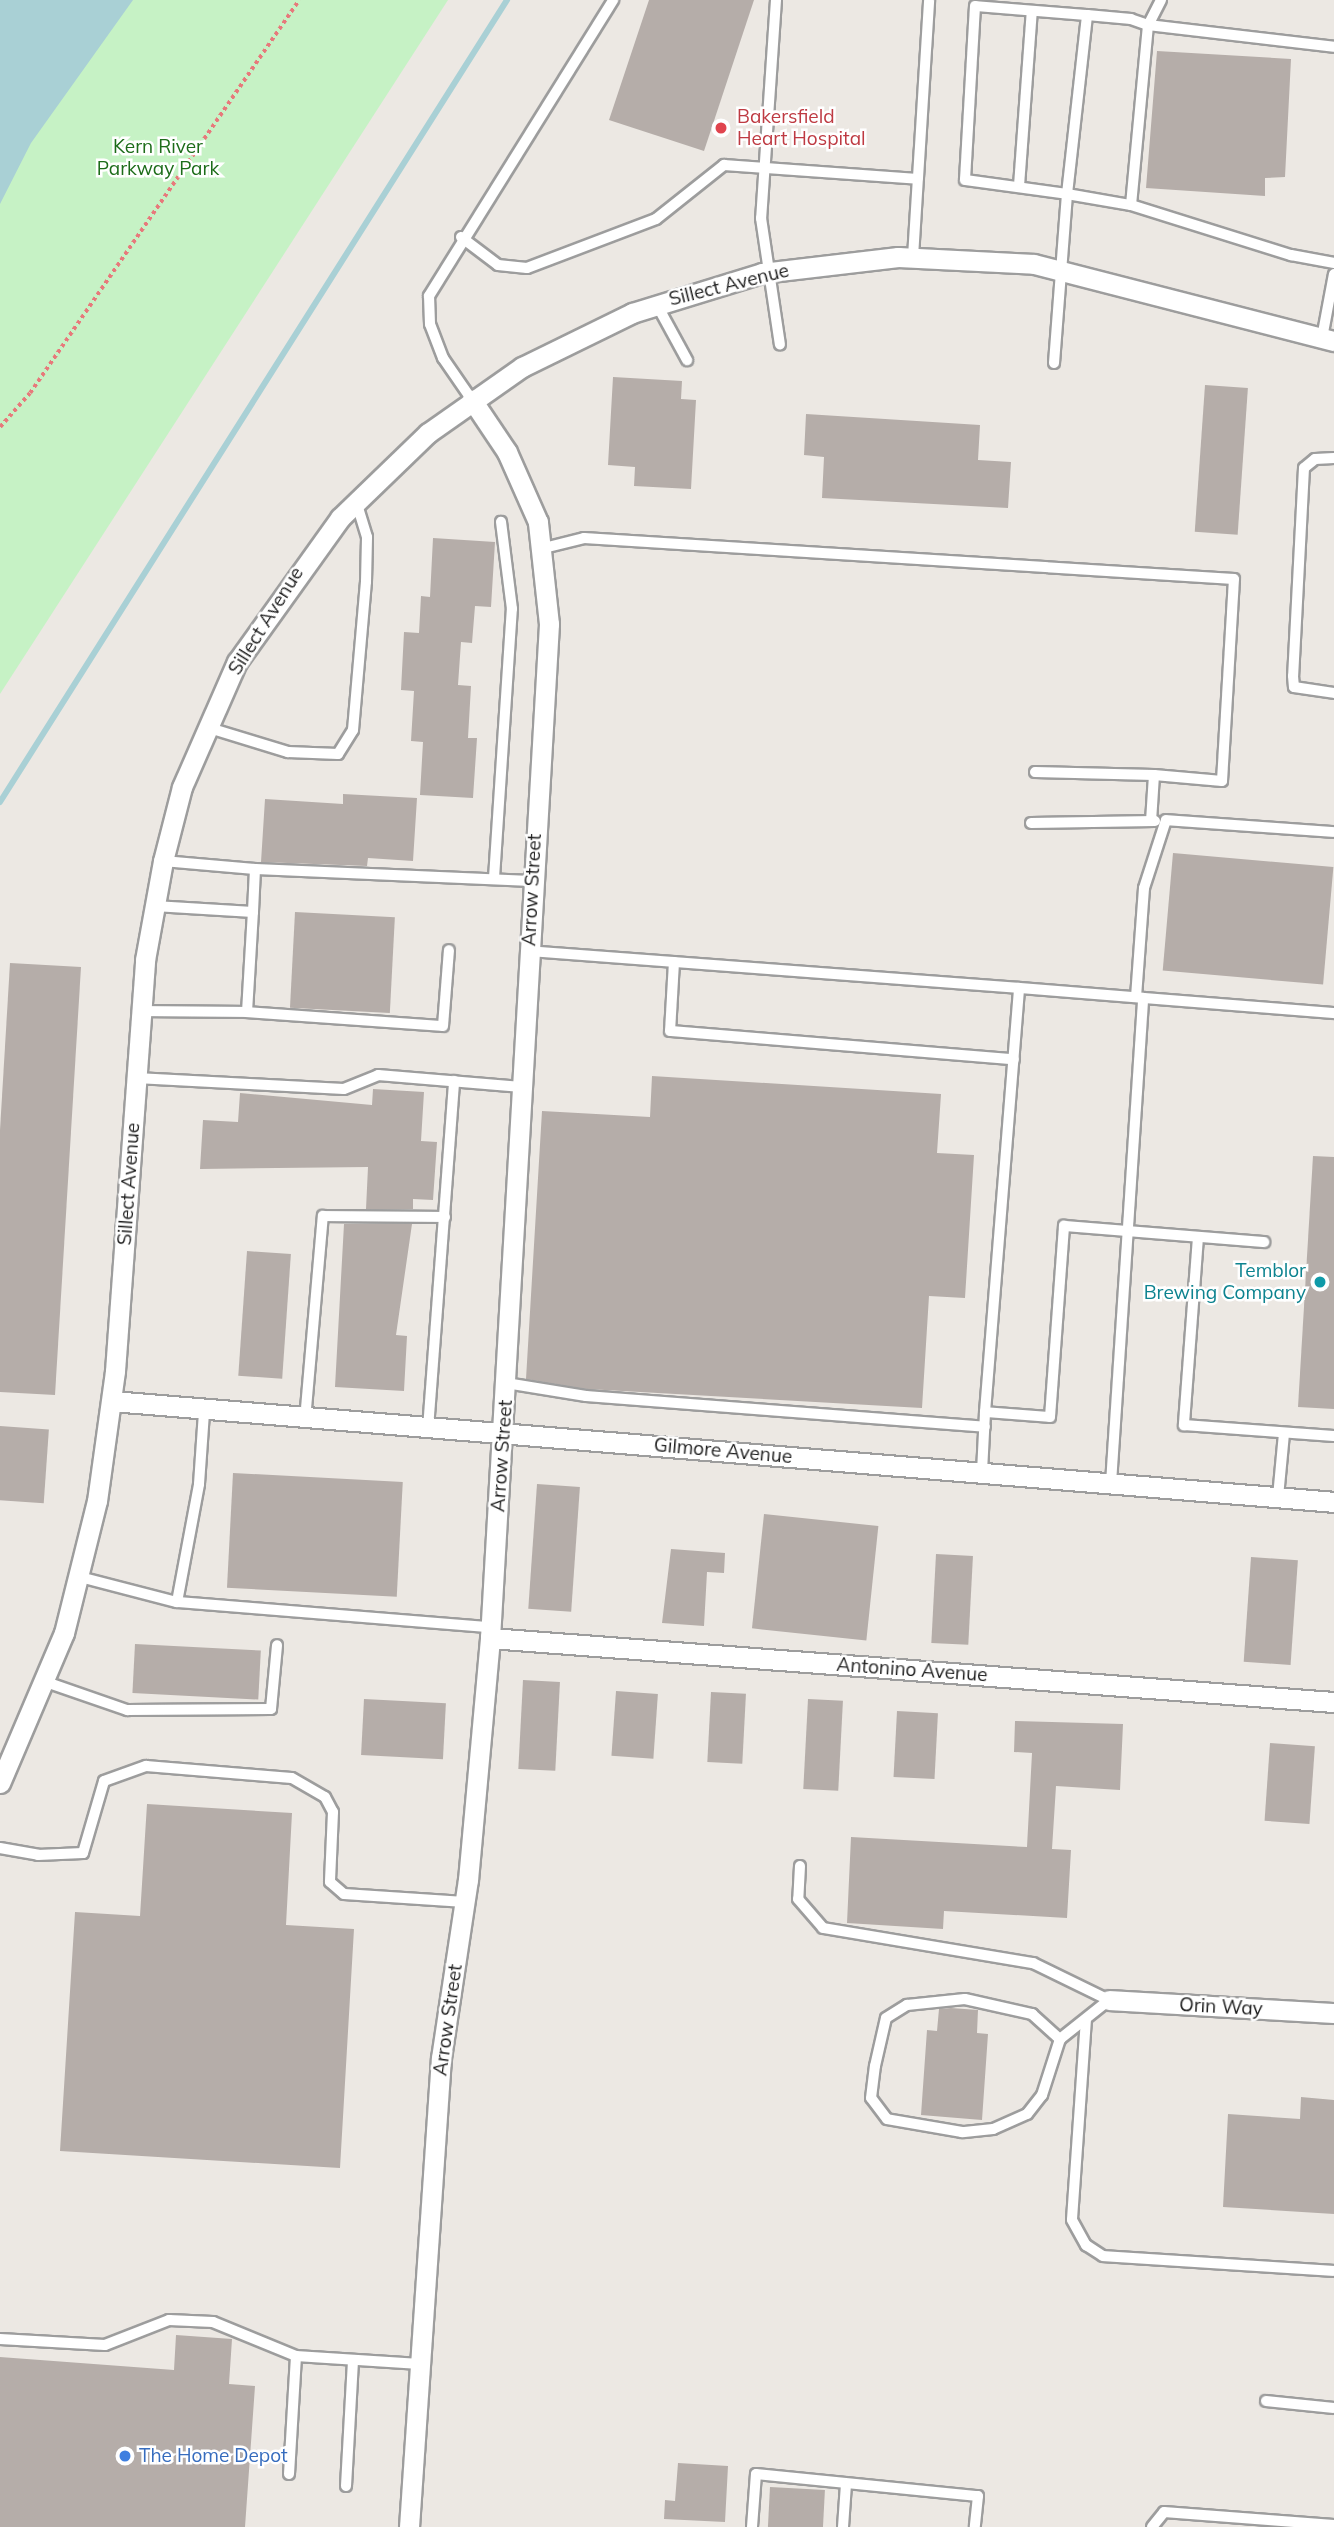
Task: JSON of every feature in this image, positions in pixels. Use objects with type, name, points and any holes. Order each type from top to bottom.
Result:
[{"type":"street","name":"Sillect Avenue","points":[[0,1783],[46,1682],[80,1577],[112,1401],[141,1011],[152,906],[163,860],[206,727],[273,604],[356,501],[472,400],[582,335],[657,304],[767,273],[913,257],[1063,270],[1328,340]]},
{"type":"street","name":"Arrow Street","points":[[409,2527],[441,2058],[465,1902],[490,1633],[504,1432],[528,951],[549,624],[544,548],[524,484],[472,400]]},
{"type":"street","name":"Gilmore Avenue","points":[[112,1401],[204,1412],[504,1432],[1334,1502]]},
{"type":"street","name":"Antonino Avenue","points":[[490,1633],[1334,1702]]},
{"type":"street","name":"Orin Way","points":[[1109,2000],[1334,2013]]},
{"type":"lane","points":[[472,400],[430,324],[429,296],[461,237],[613,0]]},
{"type":"lane","points":[[776,0],[764,168],[767,273],[780,345]]},
{"type":"lane","points":[[913,257],[929,0]]},
{"type":"lane","points":[[1131,205],[1148,25],[1161,0]]},
{"type":"lane","points":[[1334,47],[1087,15],[975,6],[965,180],[1019,186],[1131,205],[1291,256],[1334,262]]},
{"type":"lane","points":[[1019,186],[1032,11]]},
{"type":"lane","points":[[1054,363],[1067,194],[1087,15]]},
{"type":"lane","points":[[461,237],[498,265],[527,268],[664,214],[713,168],[764,168],[918,179]]},
{"type":"lane","points":[[1328,340],[1334,274]]},
{"type":"lane","points":[[657,304],[687,360]]},
{"type":"lane","points":[[1334,458],[1315,459],[1304,468],[1293,676],[1294,687],[1334,693]]},
{"type":"lane","points":[[206,727],[288,751],[338,754],[353,730],[366,582],[367,537],[356,501]]},
{"type":"lane","points":[[494,878],[512,609],[501,522]]},
{"type":"lane","points":[[544,548],[584,538],[1234,579],[1222,781],[1154,775],[1035,772]]},
{"type":"lane","points":[[1151,821],[1154,775]]},
{"type":"lane","points":[[1111,1483],[1128,1231],[1144,888],[1166,820]]},
{"type":"lane","points":[[1031,823],[1166,820],[1334,832]]},
{"type":"lane","points":[[163,860],[255,869],[532,881]]},
{"type":"lane","points":[[247,1012],[255,869]]},
{"type":"lane","points":[[152,906],[253,912]]},
{"type":"lane","points":[[141,1011],[247,1012],[443,1026],[449,950]]},
{"type":"lane","points":[[528,951],[1334,1013]]},
{"type":"lane","points":[[674,962],[670,1031],[1014,1059]]},
{"type":"lane","points":[[982,1472],[1019,988]]},
{"type":"lane","points":[[136,1077],[344,1089],[378,1075],[521,1087]]},
{"type":"lane","points":[[428,1429],[454,1081]]},
{"type":"lane","points":[[305,1420],[323,1216],[445,1217]]},
{"type":"lane","points":[[985,1412],[1050,1417],[1064,1226],[1264,1242]]},
{"type":"lane","points":[[1198,1237],[1184,1425],[1334,1436]]},
{"type":"lane","points":[[506,1383],[586,1396],[985,1427]]},
{"type":"lane","points":[[177,1602],[199,1484],[204,1412]]},
{"type":"lane","points":[[1278,1497],[1284,1433]]},
{"type":"lane","points":[[80,1577],[177,1602],[490,1633]]},
{"type":"lane","points":[[46,1682],[127,1710],[271,1709],[276,1645]]},
{"type":"lane","points":[[0,1848],[38,1855],[83,1853],[104,1781],[146,1766],[292,1778],[325,1797],[333,1812],[330,1882],[344,1894],[465,1902]]},
{"type":"lane","points":[[800,1866],[798,1899],[823,1928],[1033,1963],[1109,2000],[1060,2039],[1042,2095],[1027,2114],[993,2129],[962,2132],[887,2119],[871,2098],[886,2018],[907,2005],[965,1999],[1032,2014],[1060,2039]]},
{"type":"lane","points":[[1086,2018],[1072,2220],[1086,2245],[1103,2256],[1334,2271]]},
{"type":"lane","points":[[0,2339],[104,2345],[169,2320],[213,2322],[296,2356],[420,2364]]},
{"type":"lane","points":[[289,2474],[296,2356]]},
{"type":"lane","points":[[346,2486],[353,2360]]},
{"type":"lane","points":[[1266,2401],[1334,2408]]},
{"type":"lane","points":[[752,2527],[756,2474],[978,2496],[975,2527]]},
{"type":"lane","points":[[843,2527],[846,2484]]},
{"type":"lane","points":[[1152,2527],[1164,2512],[1334,2525]]},
{"type":"path","points":[[0,427],[30,393],[299,0]]},
{"type":"green space","name":"Kern River Parkway Park","points":[[0,0],[448,0],[0,694]]},
{"type":"water","points":[[0,0],[133,0],[31,143],[0,204]]},
{"type":"building","points":[[649,0],[754,0],[704,151],[609,120]]},
{"type":"building","points":[[1157,51],[1291,59],[1285,177],[1265,178],[1265,196],[1146,188]]},
{"type":"building","points":[[613,377],[682,381],[681,399],[696,400],[691,489],[634,486],[635,467],[608,465]]},
{"type":"building","points":[[1205,385],[1248,388],[1238,535],[1195,532]]},
{"type":"building","points":[[806,414],[980,425],[978,460],[1011,462],[1008,508],[822,498],[824,457],[804,455]]},
{"type":"building","points":[[433,538],[495,542],[491,607],[475,606],[472,643],[461,642],[458,685],[471,686],[468,738],[477,738],[473,798],[420,795],[423,742],[411,741],[414,691],[401,690],[404,632],[419,633],[421,596],[430,597]]},
{"type":"building","points":[[343,794],[417,798],[413,861],[368,858],[367,866],[261,862],[265,799],[343,804]]},
{"type":"building","points":[[1173,853],[1333,867],[1323,985],[1163,971]]},
{"type":"building","points":[[295,912],[395,917],[390,1013],[290,1008]]},
{"type":"building","points":[[10,963],[81,967],[55,1395],[0,1392],[0,1130]]},
{"type":"building","points":[[652,1076],[941,1094],[937,1153],[974,1155],[965,1298],[929,1296],[922,1408],[587,1389],[526,1379],[542,1111],[650,1117]]},
{"type":"building","points":[[373,1089],[424,1092],[421,1141],[437,1142],[433,1200],[413,1199],[413,1209],[366,1209],[368,1167],[200,1169],[203,1120],[238,1122],[240,1093],[372,1105]]},
{"type":"building","name":"Temblor Brewing Company","points":[[1313,1156],[1334,1157],[1334,1409],[1298,1407]]},
{"type":"building","points":[[344,1224],[412,1224],[396,1335],[407,1336],[404,1391],[335,1387]]},
{"type":"building","points":[[247,1251],[291,1254],[282,1379],[238,1376]]},
{"type":"building","points":[[0,1426],[49,1429],[44,1503],[0,1500]]},
{"type":"building","points":[[233,1473],[403,1482],[397,1597],[227,1588]]},
{"type":"building","points":[[537,1484],[580,1487],[571,1612],[528,1609]]},
{"type":"building","points":[[764,1514],[878,1526],[866,1640],[752,1628]]},
{"type":"building","points":[[671,1549],[725,1553],[724,1573],[707,1572],[704,1626],[662,1623]]},
{"type":"building","points":[[936,1554],[973,1556],[968,1645],[931,1643]]},
{"type":"building","points":[[1251,1557],[1298,1560],[1291,1665],[1244,1662]]},
{"type":"building","points":[[135,1644],[261,1651],[258,1700],[132,1693]]},
{"type":"building","points":[[523,1680],[560,1682],[555,1771],[518,1769]]},
{"type":"building","points":[[616,1691],[658,1694],[653,1759],[611,1756]]},
{"type":"building","points":[[711,1692],[746,1694],[742,1764],[707,1762]]},
{"type":"building","points":[[364,1699],[446,1703],[443,1759],[361,1755]]},
{"type":"building","points":[[808,1699],[843,1701],[838,1791],[803,1789]]},
{"type":"building","points":[[897,1711],[938,1713],[934,1779],[894,1777]]},
{"type":"building","points":[[1015,1721],[1123,1724],[1120,1790],[1056,1786],[1052,1849],[1071,1850],[1067,1918],[944,1911],[943,1929],[847,1923],[851,1837],[1027,1847],[1032,1753],[1014,1752]]},
{"type":"building","points":[[1270,1743],[1315,1746],[1309,1824],[1265,1821]]},
{"type":"building","points":[[147,1804],[292,1813],[286,1925],[354,1929],[340,2168],[60,2151],[75,1912],[140,1916]]},
{"type":"building","points":[[939,2009],[978,2010],[977,2033],[988,2034],[982,2120],[921,2115],[927,2030],[937,2031]]},
{"type":"building","points":[[1301,2097],[1334,2100],[1334,2214],[1223,2207],[1228,2114],[1300,2119]]},
{"type":"building","name":"The Home Depot","points":[[176,2335],[232,2339],[229,2384],[255,2386],[245,2527],[0,2527],[0,2357],[174,2370]]},
{"type":"building","points":[[678,2463],[728,2466],[725,2522],[664,2519],[665,2500],[675,2501]]},
{"type":"building","points":[[770,2487],[825,2490],[823,2527],[768,2527]]},
{"type":"waterway","points":[[0,802],[507,0]]},
{"type":"place","name":"Bakersfield Heart Hospital","points":[[721,128]]},
{"type":"place","name":"Temblor Brewing Company","points":[[1320,1282]]},
{"type":"place","name":"The Home Depot","points":[[125,2456]]}]
